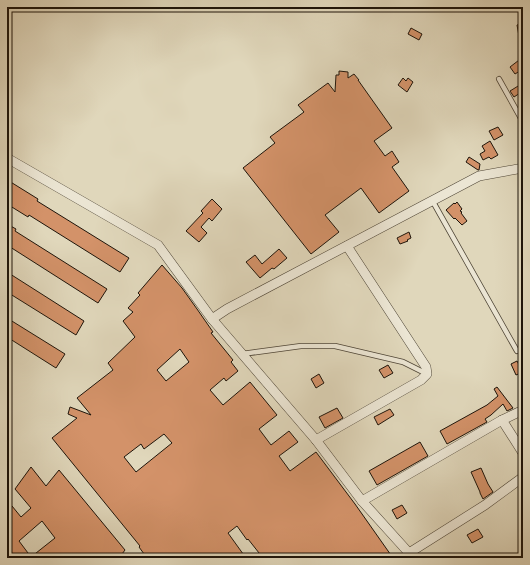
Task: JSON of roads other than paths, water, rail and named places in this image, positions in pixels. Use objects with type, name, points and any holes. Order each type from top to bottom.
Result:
[{"type":"street","points":[[7,158],[158,245],[212,319],[316,440],[362,501],[413,556],[523,477]]},
{"type":"street","points":[[212,319],[227,309],[479,176],[523,168]]},
{"type":"street","points":[[316,440],[421,380],[426,374],[426,367],[347,246]]},
{"type":"street","points":[[362,501],[502,420],[523,410]]},
{"type":"street","points":[[502,420],[523,453]]},
{"type":"lane","points":[[499,79],[523,122]]},
{"type":"lane","points":[[432,200],[517,351]]},
{"type":"lane","points":[[242,354],[301,346],[336,346],[402,362],[426,374]]}]
